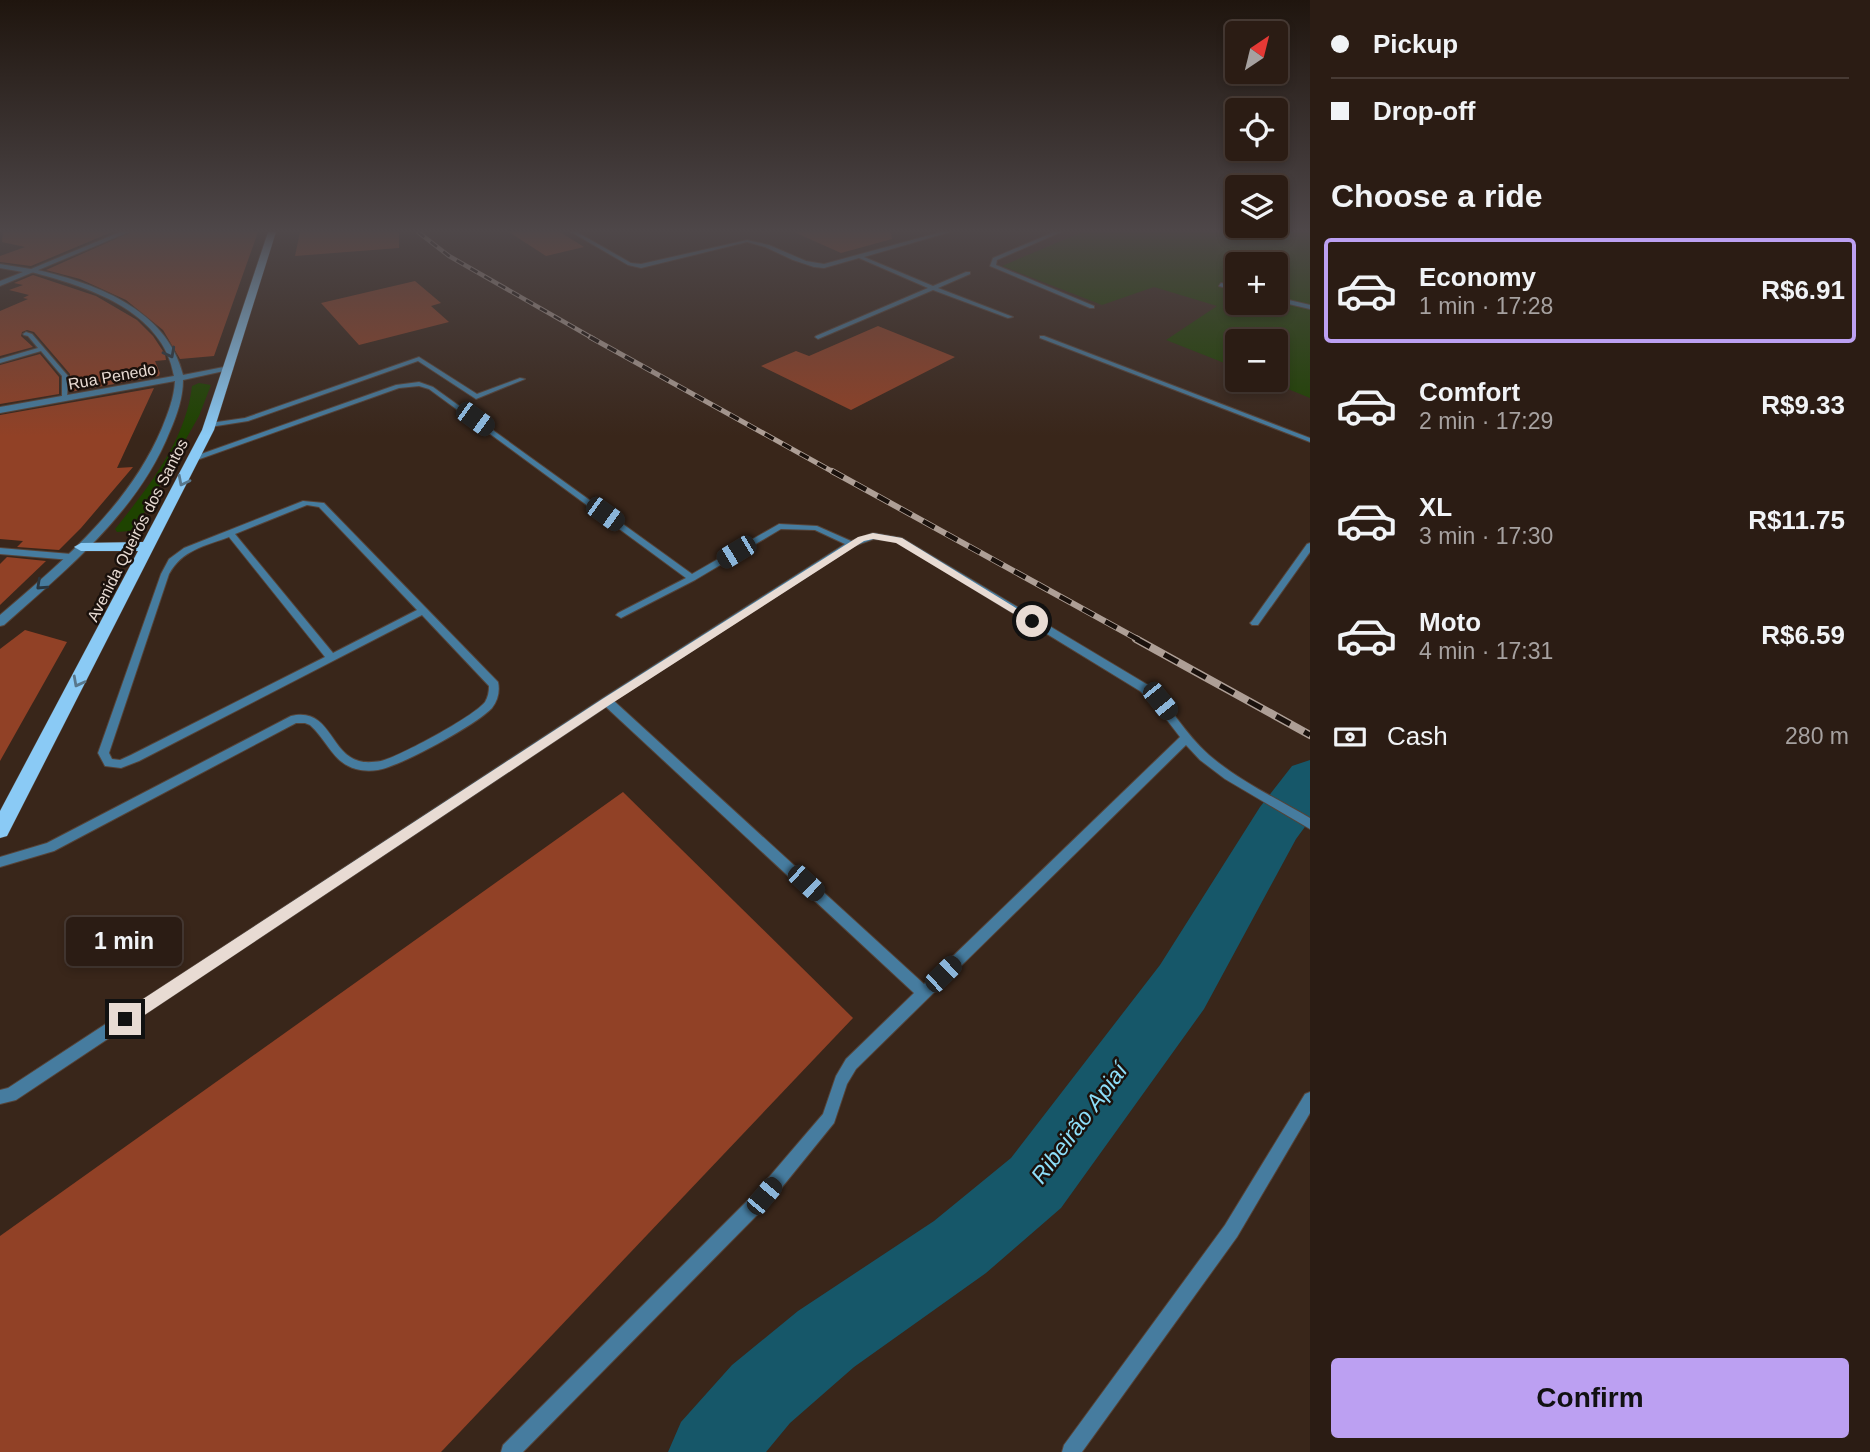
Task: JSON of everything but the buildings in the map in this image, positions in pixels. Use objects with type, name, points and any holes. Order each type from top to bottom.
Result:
[{"type":"main road","name":"Avenida Queirós dos Santos","points":[[0,830],[210,425],[251,300]]},
{"type":"main road","points":[[76,552],[149,546]]},
{"type":"street","points":[[0,622],[76,552],[122,503],[159,450],[174,408],[179,378],[164,342],[137,312],[118,300]]},
{"type":"street","name":"Rua Penedo","points":[[0,410],[229,369]]},
{"type":"lane","points":[[818,337],[907,300]]},
{"type":"lane","points":[[963,300],[1010,317]]},
{"type":"lane","points":[[1075,300],[1092,307]]},
{"type":"lane","points":[[1288,302],[1310,307]]},
{"type":"lane","points":[[26,334],[65,376],[65,398]]},
{"type":"lane","points":[[1042,337],[1310,440]]},
{"type":"lane","points":[[0,361],[42,349]]},
{"type":"lane","points":[[210,425],[246,420],[419,359],[476,397],[522,379]]},
{"type":"lane","points":[[194,458],[398,386],[419,384],[431,388],[692,578]]},
{"type":"lane","points":[[0,862],[50,847],[295,719],[310,718],[316,721],[341,757],[352,764],[366,767],[398,759],[480,713],[493,695],[494,685],[423,611],[321,505],[306,503],[187,550],[172,561],[169,567],[103,752],[109,763],[121,764],[135,758],[423,611]]},
{"type":"lane","points":[[621,615],[692,578],[779,526],[817,528],[851,544]]},
{"type":"lane","points":[[230,533],[332,658]]},
{"type":"lane","points":[[0,1097],[22,1087],[607,701],[851,544],[873,536],[899,540],[1144,688],[1160,701],[1186,738],[1223,771],[1310,824]]},
{"type":"lane","points":[[1255,623],[1310,545]]},
{"type":"lane","points":[[0,551],[76,552]]},
{"type":"lane","points":[[607,701],[924,993]]},
{"type":"lane","points":[[510,1452],[764,1196],[830,1118],[841,1081],[851,1064],[1186,738]]},
{"type":"lane","points":[[1071,1452],[1231,1231],[1310,1099]]},
{"type":"green space","points":[[1089,300],[1117,300],[1102,305]]},
{"type":"green space","points":[[1196,300],[1225,300],[1225,315],[1288,315],[1288,300],[1310,300],[1310,398],[1288,389],[1288,329],[1225,329],[1225,363],[1166,340],[1217,306]]},
{"type":"green space","points":[[199,383],[211,385],[199,416],[136,527],[130,531],[117,532],[115,529],[152,480],[174,444],[188,406],[192,386]]},
{"type":"waterway","name":"Ribeirão Apiaí","points":[[711,1452],[761,1394],[826,1339],[960,1247],[1036,1183],[1182,987],[1278,823],[1310,781]]},
{"type":"railway","points":[[525,300],[594,339]]},
{"type":"railway","points":[[590,337],[835,473]]},
{"type":"railway","points":[[832,471],[1139,640]]},
{"type":"railway","points":[[1136,639],[1310,735]]},
{"type":"route","points":[[125,1019],[607,701],[861,539],[873,536],[899,540],[1032,621]]}]
